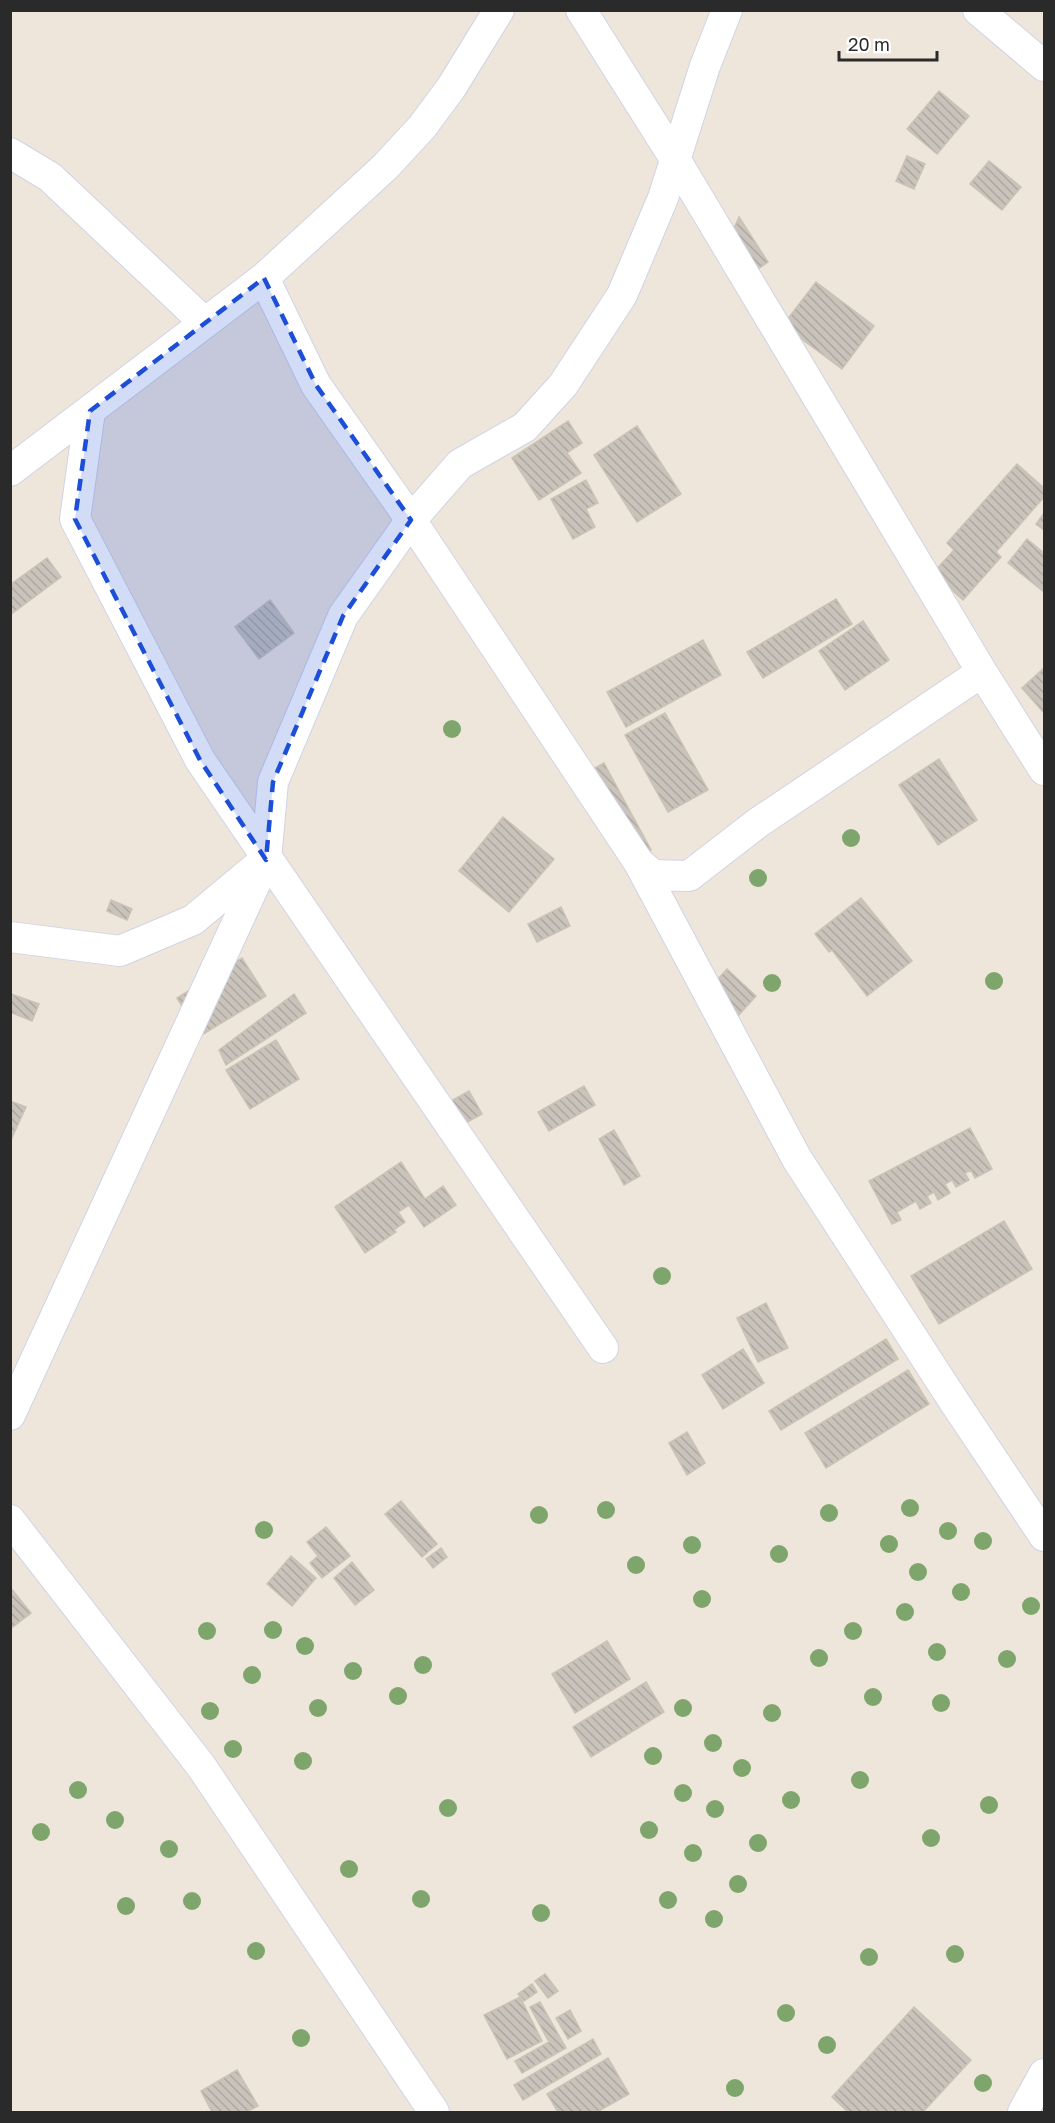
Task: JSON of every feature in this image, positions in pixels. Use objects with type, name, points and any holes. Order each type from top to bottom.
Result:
[{"type":"street","points":[[10,471],[264,278],[385,167],[422,127],[451,87],[500,10]]},
{"type":"street","points":[[581,10],[675,159],[981,672],[1044,770]]},
{"type":"street","points":[[10,1415],[266,860],[273,782],[343,616],[411,520],[460,464],[525,427],[563,385],[622,296],[663,198],[705,66],[727,10]]},
{"type":"street","points":[[978,10],[1044,66]]},
{"type":"street","points":[[10,153],[50,177],[205,323]]},
{"type":"street","points":[[264,278],[316,385],[411,520],[639,863],[797,1160],[1044,1536]]},
{"type":"street","points":[[90,411],[75,519],[200,760],[266,860],[603,1348]]},
{"type":"street","points":[[639,863],[653,875],[689,876],[759,822],[981,672]]},
{"type":"street","points":[[10,937],[120,951],[193,920],[266,860]]},
{"type":"street","points":[[10,1520],[201,1766],[434,2112]]},
{"type":"street","points":[[1023,2112],[1044,2074]]},
{"type":"highlighted area","points":[[264,278],[316,385],[411,520],[343,616],[273,782],[266,860],[200,760],[75,519],[90,411]]},
{"type":"building","points":[[939,91],[969,116],[937,154],[907,129]]},
{"type":"building","points":[[907,156],[925,164],[914,189],[896,181]]},
{"type":"building","points":[[989,161],[1021,187],[1002,210],[970,184]]},
{"type":"building","points":[[739,217],[768,262],[752,273],[731,235]]},
{"type":"building","points":[[816,282],[874,326],[842,369],[783,325]]},
{"type":"building","points":[[568,421],[582,443],[567,453],[581,473],[539,500],[512,458]]},
{"type":"building","points":[[637,426],[681,494],[637,522],[594,455]]},
{"type":"building","points":[[1017,464],[1044,488],[1044,497],[996,552],[1001,557],[963,600],[933,573],[954,550],[947,543]]},
{"type":"building","points":[[586,480],[598,503],[586,509],[595,527],[573,539],[551,499]]},
{"type":"building","points":[[1044,513],[1044,530],[1036,524]]},
{"type":"building","points":[[1027,539],[1044,553],[1044,592],[1008,563]]},
{"type":"building","points":[[47,558],[61,577],[10,615],[10,585]]},
{"type":"building","points":[[836,599],[852,624],[763,678],[747,652]]},
{"type":"building","points":[[270,600],[294,633],[259,659],[235,627]]},
{"type":"building","points":[[863,621],[889,660],[845,690],[819,651]]},
{"type":"building","points":[[703,640],[721,675],[626,727],[607,692]]},
{"type":"building","points":[[1044,668],[1044,713],[1022,688]]},
{"type":"building","points":[[665,713],[708,790],[668,812],[625,735]]},
{"type":"building","points":[[939,759],[977,820],[938,845],[899,785]]},
{"type":"building","points":[[604,763],[651,850],[631,860],[584,774]]},
{"type":"building","points":[[503,817],[554,859],[509,912],[459,871]]},
{"type":"building","points":[[861,898],[912,961],[867,996],[832,950],[829,952],[815,934]]},
{"type":"building","points":[[111,900],[132,909],[127,920],[107,911]]},
{"type":"building","points":[[561,907],[570,926],[537,942],[528,924]]},
{"type":"building","points":[[242,958],[266,996],[200,1036],[177,998]]},
{"type":"building","points":[[727,969],[756,996],[727,1028],[698,1001]]},
{"type":"building","points":[[11,994],[39,1004],[32,1021],[10,1012]]},
{"type":"building","points":[[294,994],[306,1013],[226,1065],[219,1050]]},
{"type":"building","points":[[276,1040],[299,1079],[250,1109],[226,1070]]},
{"type":"building","points":[[584,1086],[595,1105],[549,1131],[538,1112]]},
{"type":"building","points":[[469,1091],[482,1114],[464,1124],[451,1101]]},
{"type":"building","points":[[10,1101],[26,1107],[10,1142]]},
{"type":"building","points":[[970,1128],[992,1169],[975,1178],[971,1170],[965,1173],[969,1180],[956,1187],[952,1180],[945,1184],[950,1193],[938,1200],[934,1192],[927,1196],[931,1203],[920,1209],[916,1201],[897,1212],[901,1220],[892,1224],[869,1181]]},
{"type":"building","points":[[614,1130],[640,1176],[624,1185],[599,1139]]},
{"type":"building","points":[[401,1162],[425,1199],[443,1186],[456,1205],[424,1227],[409,1205],[398,1212],[405,1222],[394,1230],[396,1232],[365,1253],[335,1207]]},
{"type":"building","points":[[1004,1221],[1032,1269],[939,1324],[911,1276]]},
{"type":"building","points":[[766,1303],[788,1348],[758,1362],[737,1318]]},
{"type":"building","points":[[886,1339],[898,1359],[781,1430],[769,1411]]},
{"type":"building","points":[[743,1349],[764,1383],[723,1409],[702,1375]]},
{"type":"building","points":[[908,1370],[929,1404],[826,1468],[805,1433]]},
{"type":"building","points":[[687,1432],[705,1463],[687,1475],[669,1443]]},
{"type":"building","points":[[401,1501],[437,1544],[422,1557],[385,1514]]},
{"type":"building","points":[[326,1527],[350,1556],[322,1578],[310,1563],[318,1556],[307,1542]]},
{"type":"building","points":[[441,1548],[447,1557],[433,1568],[426,1559]]},
{"type":"building","points":[[291,1556],[316,1578],[292,1606],[267,1584]]},
{"type":"building","points":[[352,1562],[374,1590],[355,1605],[334,1578]]},
{"type":"building","points":[[10,1587],[31,1613],[10,1629]]},
{"type":"building","points":[[607,1641],[630,1679],[575,1713],[552,1674]]},
{"type":"building","points":[[646,1682],[664,1712],[591,1757],[573,1727]]},
{"type":"building","points":[[545,1974],[558,1991],[548,1998],[535,1981]]},
{"type":"building","points":[[532,1984],[537,1992],[524,2001],[518,1994]]},
{"type":"building","points":[[520,1997],[542,2041],[507,2059],[484,2015]]},
{"type":"building","points":[[540,2002],[566,2048],[522,2073],[515,2061],[549,2042],[530,2007]]},
{"type":"building","points":[[914,2007],[971,2060],[923,2112],[848,2112],[832,2097]]},
{"type":"building","points":[[570,2010],[581,2031],[568,2039],[556,2018]]},
{"type":"building","points":[[593,2039],[601,2054],[523,2100],[514,2085]]},
{"type":"building","points":[[608,2058],[629,2094],[597,2112],[558,2112],[547,2094]]},
{"type":"building","points":[[237,2070],[258,2106],[246,2112],[212,2112],[201,2091]]}]
